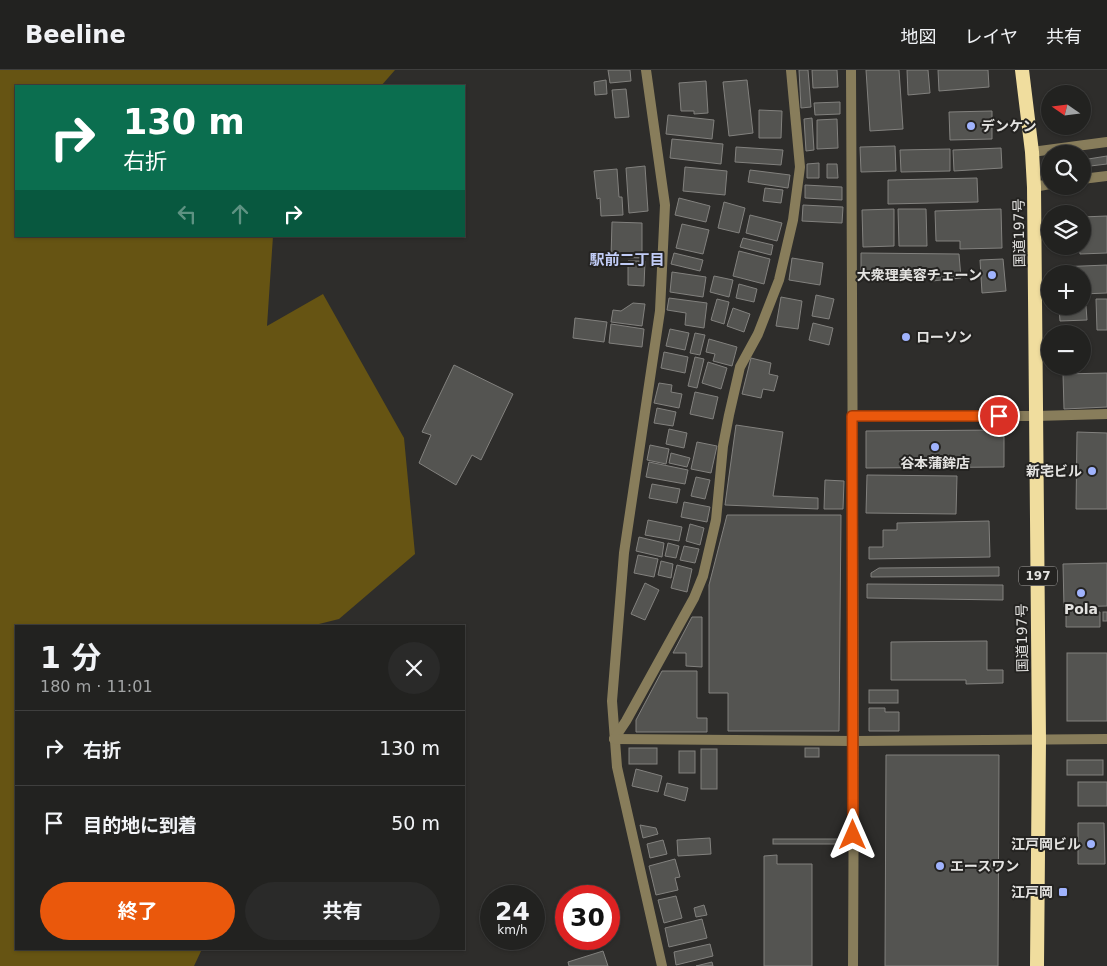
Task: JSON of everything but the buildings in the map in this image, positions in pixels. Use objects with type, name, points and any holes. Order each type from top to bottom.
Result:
[{"type":"highway","name":"国道197号","points":[[1022,70],[1032,152],[1034,187],[1039,740],[1037,966]]},
{"type":"street","points":[[646,70],[665,205],[660,311],[624,553],[612,701],[617,767],[662,966]]},
{"type":"street","points":[[614,739],[626,721],[694,598],[703,576],[716,520],[723,446],[740,367],[758,334],[779,280],[793,220],[800,168],[792,70]]},
{"type":"street","points":[[851,70],[854,741],[853,966]]},
{"type":"street","points":[[1032,152],[1107,142]]},
{"type":"street","points":[[1091,178],[1107,176]]},
{"type":"street","points":[[1034,187],[1041,186]]},
{"type":"street","points":[[852,416],[1107,414]]},
{"type":"street","points":[[614,739],[854,741],[1107,739]]},
{"type":"shaded area","points":[[0,70],[395,70],[382,85],[15,85],[15,237],[273,237],[267,326],[323,294],[404,438],[415,554],[339,619],[315,625],[15,625],[15,950],[202,950],[194,966],[0,966]]},
{"type":"place","name":"デンケン","points":[[971,126]]},
{"type":"place","name":"大衆理美容チェーン","points":[[992,275]]},
{"type":"place","name":"ローソン","points":[[906,337]]},
{"type":"place","name":"谷本蒲鉾店","points":[[935,447]]},
{"type":"place","name":"新宅ビル","points":[[1092,471]]},
{"type":"place","name":"Pola","points":[[1081,593]]},
{"type":"place","name":"江戸岡ビル","points":[[1091,844]]},
{"type":"place","name":"エースワン","points":[[940,866]]},
{"type":"place","name":"江戸岡","points":[[1063,892]]},
{"type":"district","name":"駅前二丁目","points":[[627,260]]},
{"type":"route","points":[[853,835],[852,416],[999,416]]}]
